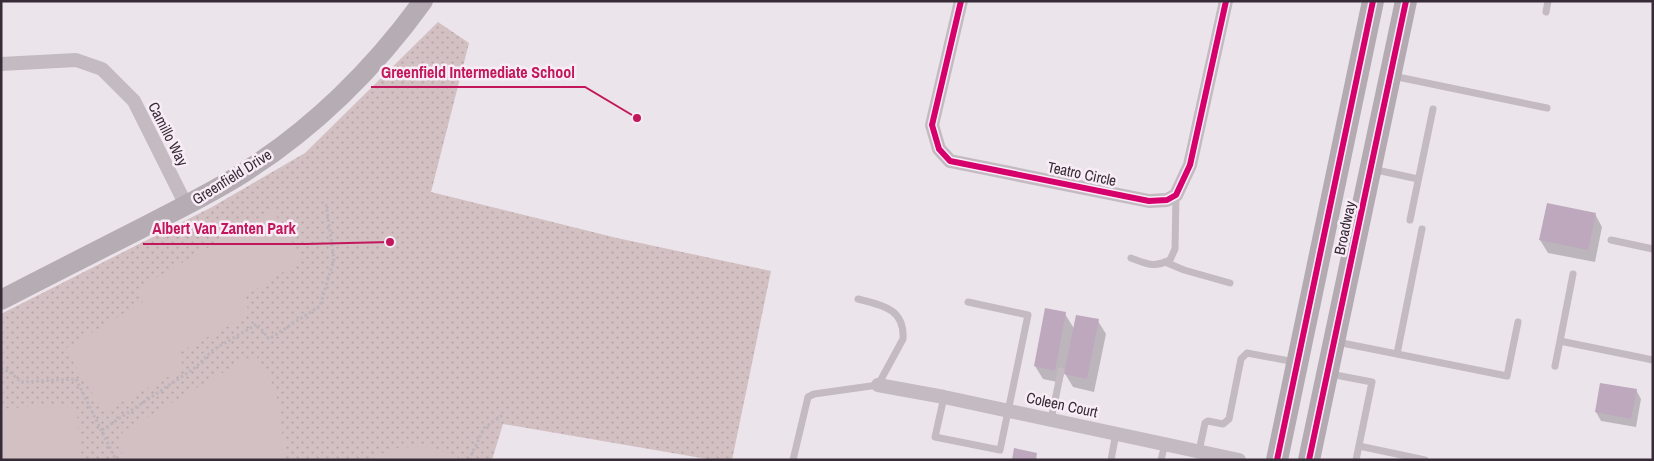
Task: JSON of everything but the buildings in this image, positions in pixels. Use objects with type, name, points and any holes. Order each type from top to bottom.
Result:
[{"type":"main road","name":"Greenfield Drive","points":[[1,300],[244,173],[311,122],[347,90],[401,32],[423,1]]},
{"type":"main road","name":"Broadway","points":[[1277,460],[1373,1]]},
{"type":"main road","name":"Broadway","points":[[1309,460],[1406,1]]},
{"type":"street","name":"Teatro Circle","points":[[962,1],[932,125],[939,149],[950,160],[1149,201],[1167,200],[1176,195]]},
{"type":"street","points":[[1176,195],[1190,165],[1226,1]]},
{"type":"street","name":"Camillo Way","points":[[1,64],[76,60],[102,69],[134,101],[186,205]]},
{"type":"street","name":"Coleen Court","points":[[878,385],[944,397],[1239,460]]},
{"type":"lane","points":[[1546,12],[1548,1]]},
{"type":"lane","points":[[1390,75],[1546,108]]},
{"type":"lane","points":[[1410,220],[1433,109]]},
{"type":"lane","points":[[1370,169],[1418,179]]},
{"type":"lane","points":[[1131,258],[1159,265],[1170,260],[1175,249],[1176,195]]},
{"type":"lane","points":[[1397,354],[1422,229]]},
{"type":"lane","points":[[1611,240],[1653,249]]},
{"type":"lane","points":[[1165,262],[1184,270],[1230,283]]},
{"type":"lane","points":[[1555,366],[1573,274]]},
{"type":"lane","points":[[793,460],[808,397],[814,394],[878,385],[903,339],[904,330],[901,322],[891,309],[858,299]]},
{"type":"lane","points":[[944,397],[935,437],[1000,450],[1028,314],[968,302]]},
{"type":"lane","points":[[1334,341],[1506,376],[1518,322]]},
{"type":"lane","points":[[1560,340],[1653,360]]},
{"type":"lane","points":[[1199,451],[1204,423],[1208,421],[1223,424],[1229,419],[1241,360],[1247,353],[1298,362]]},
{"type":"lane","points":[[1051,420],[1061,371]]},
{"type":"lane","points":[[1327,373],[1372,382],[1356,460]]},
{"type":"lane","points":[[1111,460],[1116,434]]},
{"type":"lane","points":[[1161,460],[1165,444]]},
{"type":"lane","points":[[1359,446],[1425,460]]},
{"type":"path","points":[[102,430],[196,367],[213,350],[257,324],[269,339],[320,306],[334,259],[326,204]]},
{"type":"path","points":[[1,368],[10,372],[21,382],[76,379],[116,460]]},
{"type":"path","points":[[469,460],[484,428],[504,414]]},
{"type":"shaded area","points":[[438,22],[469,43],[431,192],[617,238],[771,271],[732,460],[713,460],[503,424],[492,460],[1,460],[1,314],[212,207],[305,153]]},
{"type":"shaded area","points":[[273,210],[302,260],[242,298],[251,314],[178,353],[184,368],[104,412],[65,349],[143,302],[137,289]]},
{"type":"shaded area","points":[[255,354],[271,381],[279,404],[281,428],[285,444],[283,460],[126,460],[120,449],[123,431]]},
{"type":"shaded area","points":[[64,404],[77,413],[81,460],[1,460],[1,409]]},
{"type":"shaded area","points":[[427,446],[458,457],[457,460],[363,460],[398,448]]},
{"type":"cycle path","points":[[961,1],[932,125],[939,149],[950,161],[1149,201],[1167,200],[1176,195],[1190,165],[1226,1]]},
{"type":"cycle path","points":[[1277,460],[1373,1]]},
{"type":"cycle path","points":[[1309,460],[1406,1]]},
{"type":"place","name":"Greenfield Intermediate School","points":[[637,118]]},
{"type":"place","name":"Albert Van Zanten Park","points":[[390,242]]}]
